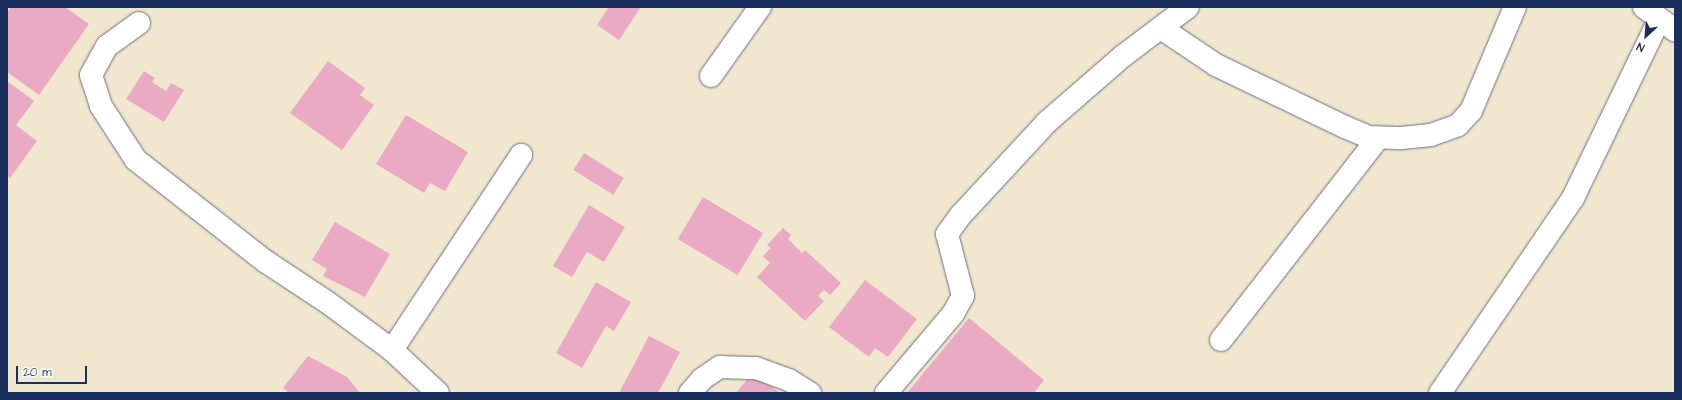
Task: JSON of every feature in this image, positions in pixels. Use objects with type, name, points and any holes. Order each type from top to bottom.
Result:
[{"type":"street","points":[[710,76],[760,7]]},
{"type":"street","points":[[886,393],[953,314],[964,296],[947,234],[960,215],[1047,122],[1123,56],[1188,7]]},
{"type":"street","points":[[1161,28],[1216,65],[1369,137],[1378,138],[1431,135],[1458,125],[1472,111],[1515,7]]},
{"type":"street","points":[[1440,393],[1573,198],[1659,19]]},
{"type":"street","points":[[139,23],[107,46],[91,75],[101,106],[136,160],[265,261],[327,302],[392,350],[438,393]]},
{"type":"street","points":[[1221,340],[1378,138]]},
{"type":"street","points":[[392,350],[521,155]]},
{"type":"street","points":[[690,393],[702,379],[720,367],[756,368],[789,380],[810,393]]},
{"type":"building","points":[[11,7],[65,7],[89,24],[39,95],[7,72],[7,13]]},
{"type":"building","points":[[609,7],[641,7],[619,40],[597,25]]},
{"type":"building","points":[[328,61],[365,88],[360,95],[374,105],[342,150],[290,113]]},
{"type":"building","points":[[144,71],[155,78],[152,82],[166,91],[171,83],[184,90],[164,122],[126,99]]},
{"type":"building","points":[[7,81],[34,101],[16,125],[37,141],[10,178],[7,175]]},
{"type":"building","points":[[406,115],[468,152],[445,191],[430,183],[424,193],[376,164]]},
{"type":"building","points":[[584,153],[624,178],[613,195],[573,170]]},
{"type":"building","points":[[703,197],[763,233],[738,275],[678,239]]},
{"type":"building","points":[[589,205],[625,227],[604,262],[587,252],[572,277],[553,266]]},
{"type":"building","points":[[335,222],[390,254],[365,297],[323,276],[327,269],[312,260]]},
{"type":"building","points":[[783,228],[791,235],[788,239],[802,253],[805,250],[841,283],[830,295],[824,290],[818,296],[824,301],[805,321],[757,277],[770,263],[763,256],[771,248],[767,245]]},
{"type":"building","points":[[865,280],[917,319],[888,357],[875,348],[869,357],[829,327]]},
{"type":"building","points":[[596,282],[631,302],[614,331],[606,326],[582,368],[556,353]]},
{"type":"building","points":[[969,318],[1044,380],[1034,393],[907,393]]},
{"type":"building","points":[[649,336],[680,352],[658,393],[619,393]]},
{"type":"building","points":[[308,356],[347,377],[360,393],[289,393],[283,388]]},
{"type":"building","points":[[753,372],[780,393],[736,393]]}]
